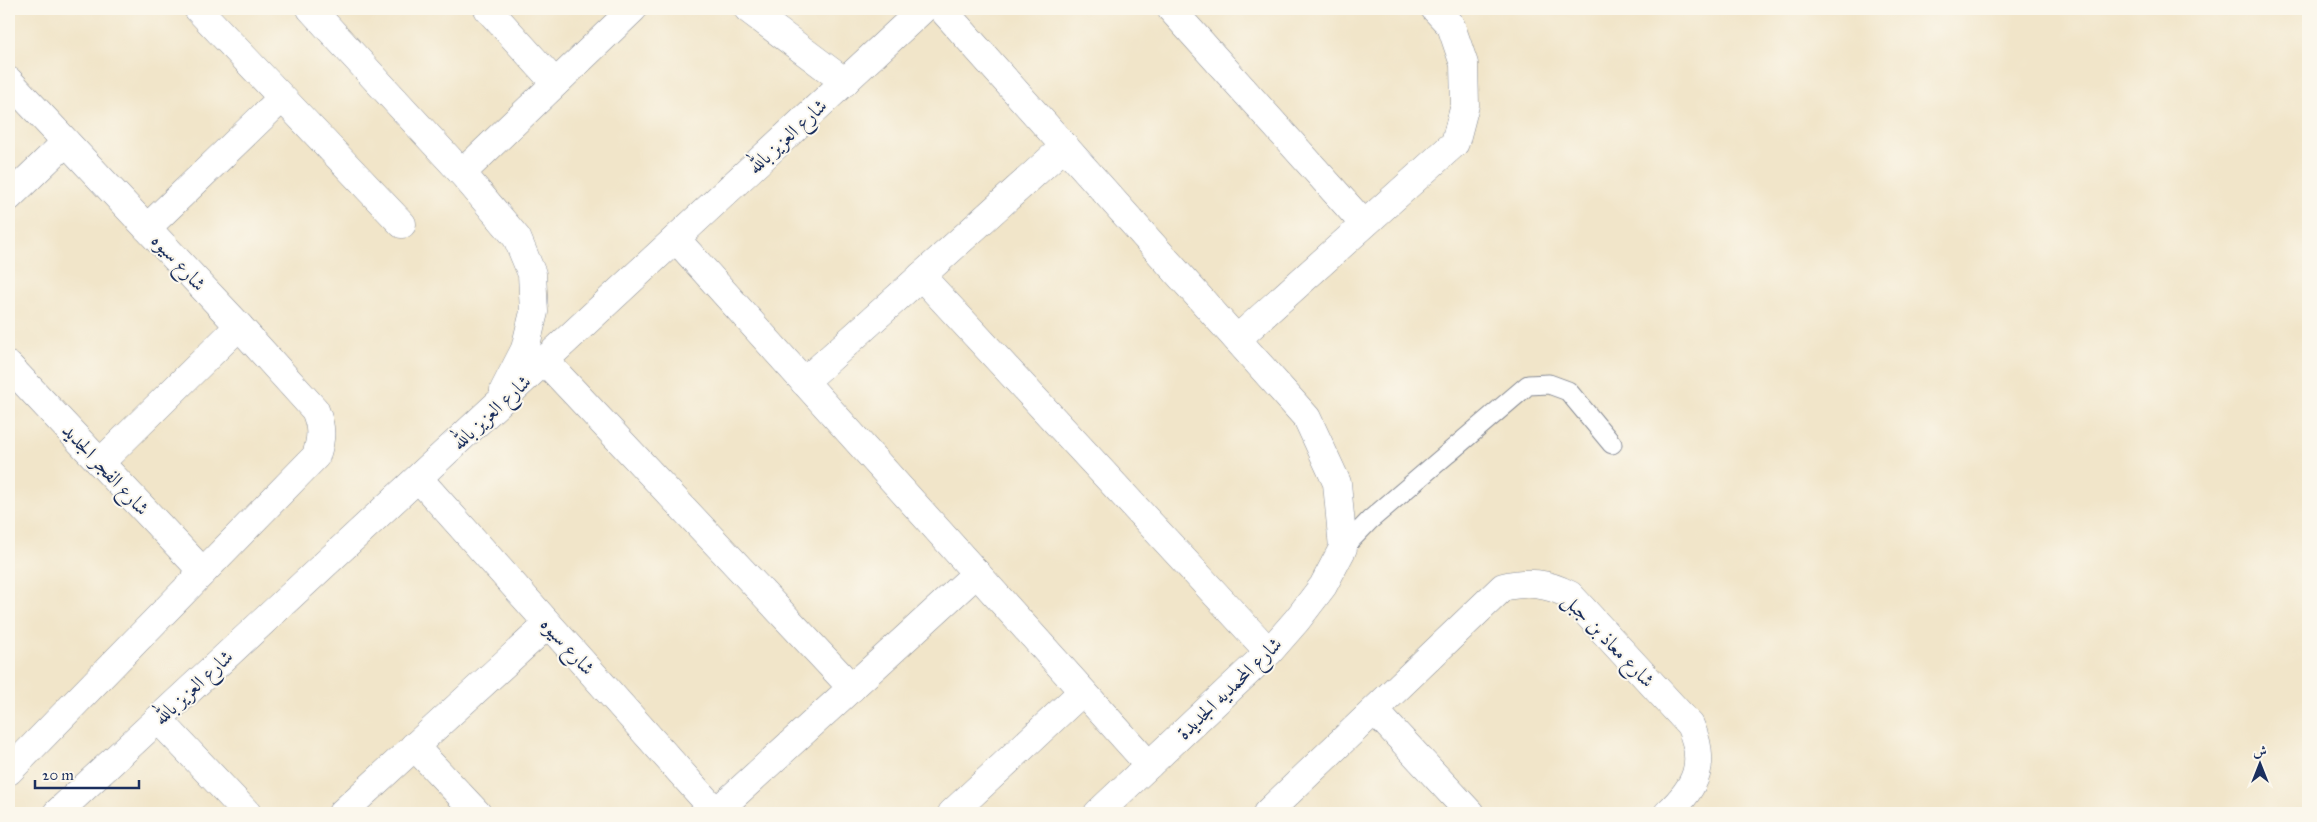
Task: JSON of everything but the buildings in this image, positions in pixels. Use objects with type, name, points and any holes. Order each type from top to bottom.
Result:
[{"type":"street","points":[[198,9],[402,224]]},
{"type":"street","points":[[310,9],[462,173],[517,238],[532,274],[534,312],[525,349],[496,407]]},
{"type":"street","points":[[488,9],[555,83]]},
{"type":"street","points":[[462,173],[633,9]]},
{"type":"street","points":[[748,9],[845,82]]},
{"type":"street","name":"شارع العزيز بالله","points":[[57,813],[419,479],[923,9]]},
{"type":"street","points":[[942,9],[1308,418],[1336,483],[1343,548]]},
{"type":"street","points":[[1171,9],[1364,224]]},
{"type":"street","points":[[1237,339],[1455,143],[1465,104],[1464,64],[1451,26],[1436,9]]},
{"type":"street","name":"شارع سيوه","points":[[9,81],[239,326],[315,410],[321,425],[321,440],[316,456],[203,572]]},
{"type":"street","points":[[146,228],[282,98]]},
{"type":"street","points":[[9,197],[66,142]]},
{"type":"street","points":[[804,382],[1065,146]]},
{"type":"street","points":[[676,240],[1149,765]]},
{"type":"street","points":[[921,276],[1269,652]]},
{"type":"street","points":[[100,463],[239,326]]},
{"type":"street","points":[[545,361],[852,688]]},
{"type":"street","name":"شارع الفجر الجديد","points":[[9,366],[203,572]]},
{"type":"street","name":"شارع سيوه","points":[[419,479],[717,813]]},
{"type":"street","name":"شارع المحمديه الجديدة","points":[[1098,813],[1269,652],[1298,620],[1322,586],[1343,548]]},
{"type":"street","points":[[9,771],[203,572]]},
{"type":"street","points":[[717,813],[977,573]]},
{"type":"street","name":"شارع معاذ بن جبل","points":[[1267,813],[1503,587],[1520,583],[1538,583],[1554,587],[1570,595],[1690,724],[1698,742],[1699,762],[1692,786],[1682,809]]},
{"type":"street","points":[[342,813],[548,624]]},
{"type":"street","points":[[952,813],[1082,692]]},
{"type":"street","points":[[1375,711],[1470,813]]},
{"type":"street","points":[[158,719],[247,813]]},
{"type":"street","points":[[414,746],[476,813]]},
{"type":"lane","points":[[1343,548],[1370,520],[1528,385],[1549,384],[1568,391],[1612,444]]}]
